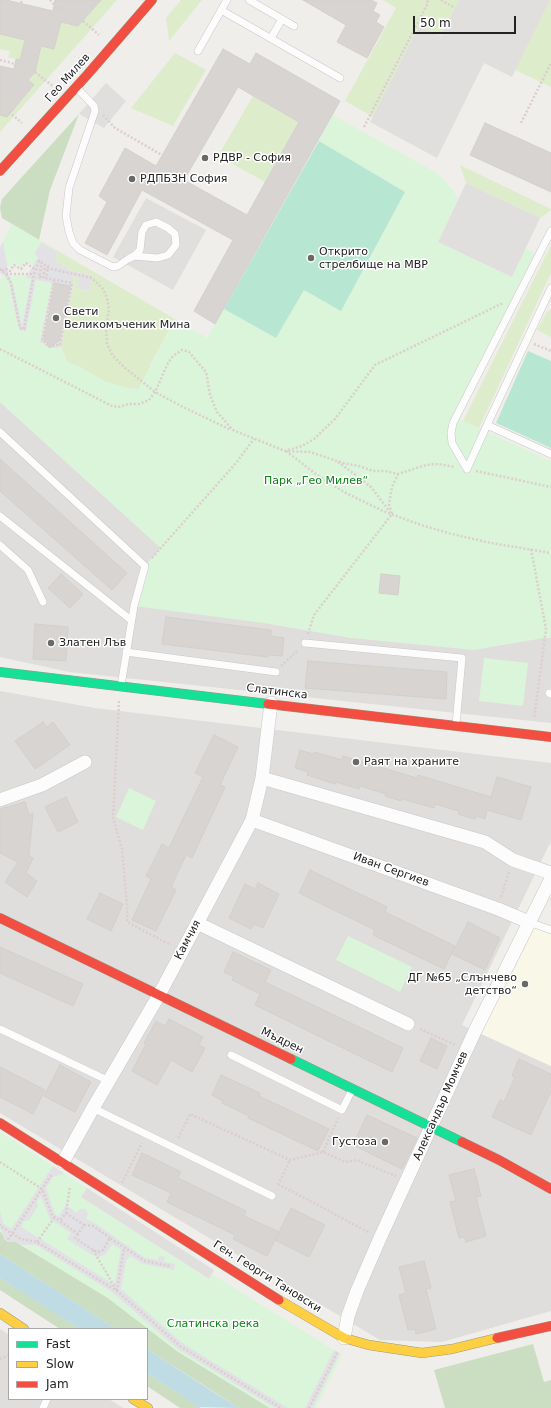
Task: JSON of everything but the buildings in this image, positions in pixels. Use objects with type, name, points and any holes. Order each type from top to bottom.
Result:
[{"type":"street","name":"Гео Милев","points":[[0,171],[152,0]]},
{"type":"street","name":"Слатинска","points":[[0,672],[551,737]]},
{"type":"street","name":"Камчия","points":[[68,1165],[93,1108],[159,995],[252,820],[262,778],[271,703]]},
{"type":"street","points":[[0,800],[42,785],[85,762]]},
{"type":"street","points":[[262,778],[485,842],[513,860],[551,873]]},
{"type":"street","name":"Иван Сергиев","points":[[252,820],[498,909],[529,922]]},
{"type":"street","name":"Александър Момчев","points":[[344,1338],[348,1316],[357,1290],[380,1238],[408,1180],[466,1049],[551,879]]},
{"type":"street","name":"Мъдрен","points":[[0,918],[499,1160],[551,1189]]},
{"type":"street","points":[[197,923],[408,1024]]},
{"type":"street","name":"Ген. Георги Тановски","points":[[0,1123],[279,1300],[344,1338],[369,1344],[422,1352],[452,1349],[551,1326]]},
{"type":"street","points":[[0,1313],[22,1328]]},
{"type":"street","points":[[136,1400],[148,1408]]},
{"type":"lane","points":[[198,51],[227,0]]},
{"type":"lane","points":[[249,0],[294,26]]},
{"type":"lane","points":[[221,10],[340,78]]},
{"type":"lane","points":[[271,38],[282,19]]},
{"type":"lane","points":[[76,87],[94,106],[95,111],[69,188],[66,216],[69,232],[73,243],[80,250],[109,266],[118,266],[128,258],[134,256],[158,258],[168,255],[176,245],[175,234],[168,228],[156,222],[146,225],[142,232],[140,250],[134,256]]},
{"type":"lane","points":[[466,469],[452,443],[451,433],[453,423],[551,231]]},
{"type":"lane","points":[[466,469],[549,297],[551,288]]},
{"type":"lane","points":[[487,425],[551,454]]},
{"type":"lane","points":[[0,432],[145,566],[131,620],[121,686]]},
{"type":"lane","points":[[0,516],[131,620]]},
{"type":"lane","points":[[0,545],[28,570],[44,602]]},
{"type":"lane","points":[[305,643],[462,658],[456,725]]},
{"type":"lane","points":[[126,652],[276,672]]},
{"type":"lane","points":[[529,922],[551,930]]},
{"type":"lane","points":[[0,1029],[109,1081]]},
{"type":"lane","points":[[231,1055],[342,1110],[352,1089]]},
{"type":"lane","points":[[93,1108],[272,1196]]},
{"type":"path","points":[[50,0],[56,7],[64,9]]},
{"type":"path","points":[[364,127],[428,3],[427,0]]},
{"type":"path","points":[[441,0],[455,8]]},
{"type":"path","points":[[83,21],[99,35]]},
{"type":"path","points":[[0,60],[15,64]]},
{"type":"path","points":[[521,123],[551,63]]},
{"type":"path","points":[[35,72],[54,87]]},
{"type":"path","points":[[9,112],[22,123]]},
{"type":"path","points":[[109,122],[115,128],[162,155]]},
{"type":"path","points":[[1,270],[6,274],[11,283],[20,328],[24,329],[34,274],[39,261],[42,263],[39,277],[42,278],[45,264],[48,266],[46,278],[72,284],[60,345],[51,347],[42,341],[54,280]]},
{"type":"path","points":[[1,270],[6,268],[10,270],[14,265],[21,269],[26,263],[36,270]]},
{"type":"path","points":[[47,268],[92,278],[103,289],[107,298],[109,309],[106,344],[113,356],[124,367],[155,392],[233,430],[285,451],[317,475],[368,505],[421,525],[452,534],[491,544],[551,552]]},
{"type":"path","points":[[6,274],[34,274]]},
{"type":"path","points":[[285,451],[302,446],[314,439],[335,419],[376,365],[519,295]]},
{"type":"path","points":[[527,341],[551,352]]},
{"type":"path","points":[[0,349],[112,406],[119,407],[128,404],[139,404],[149,400],[155,392],[168,363],[173,356],[182,350],[189,352],[206,372],[210,395],[217,412],[233,430]]},
{"type":"path","points":[[145,566],[236,463],[254,439]]},
{"type":"path","points":[[285,451],[310,452],[373,471],[385,470],[398,474],[426,465],[438,464],[551,487]]},
{"type":"path","points":[[334,460],[371,487],[392,514]]},
{"type":"path","points":[[392,514],[389,504],[392,487],[398,474]]},
{"type":"path","points":[[276,672],[305,643],[314,615],[392,514]]},
{"type":"path","points":[[531,549],[546,629],[534,724]]},
{"type":"path","points":[[119,700],[113,818],[122,849],[127,905],[126,922],[183,950]]},
{"type":"path","points":[[498,909],[513,860]]},
{"type":"path","points":[[408,1024],[466,1049]]},
{"type":"path","points":[[323,1152],[342,1110]]},
{"type":"path","points":[[172,1147],[190,1114],[290,1160],[323,1152],[345,1162],[356,1160],[408,1180]]},
{"type":"path","points":[[116,1196],[146,1134]]},
{"type":"path","points":[[272,1196],[290,1160]]},
{"type":"path","points":[[0,1162],[42,1188],[54,1218],[78,1234]]},
{"type":"path","points":[[0,1249],[12,1234],[51,1174],[68,1165]]},
{"type":"path","points":[[60,1222],[66,1213],[68,1165]]},
{"type":"path","points":[[278,1184],[380,1238]]},
{"type":"path","points":[[66,1213],[84,1225],[93,1226],[145,1261],[170,1266]]},
{"type":"path","points":[[38,1242],[54,1218]]},
{"type":"path","points":[[0,1224],[0,1226],[21,1239],[38,1242],[117,1291],[180,1346],[282,1408]]},
{"type":"path","points":[[84,1225],[75,1238],[93,1250],[98,1252],[103,1250],[110,1238]]},
{"type":"path","points":[[117,1291],[124,1248]]},
{"type":"path","points":[[93,1250],[117,1291]]},
{"type":"path","points":[[309,1408],[344,1338]]},
{"type":"shaded area","points":[[459,0],[550,0],[512,77],[484,63],[437,158],[370,122],[419,26],[441,36]]},
{"type":"shaded area","points":[[106,83],[126,101],[104,128],[79,114]]},
{"type":"shaded area","points":[[466,183],[540,218],[512,277],[438,242]]},
{"type":"shaded area","points":[[146,198],[206,230],[173,290],[113,257]]},
{"type":"shaded area","points":[[3,241],[9,276],[12,282],[22,326],[31,279],[26,278],[38,257],[34,254],[41,243],[58,253],[54,260],[72,271],[92,275],[89,291],[77,288],[79,277],[72,276],[72,279],[74,280],[61,347],[49,348],[44,343],[40,343],[52,283],[36,280],[26,331],[19,330],[9,283],[5,276],[0,273],[0,247]],"holes":[[[55,284],[70,287],[58,343],[50,345],[44,340]]]},
{"type":"shaded area","points":[[0,402],[161,548],[145,566],[271,624],[352,638],[551,638],[551,723],[69,672],[0,657]]},
{"type":"shaded area","points":[[544,686],[551,687],[551,712],[541,711]]},
{"type":"shaded area","points":[[0,691],[95,708],[551,763],[551,841],[462,1025],[551,1066],[551,1311],[442,1342],[380,1340],[0,1113]]},
{"type":"shaded area","name":"ДГ №65 „Слънчево детство“","points":[[529,922],[551,930],[551,1066],[475,1031]]},
{"type":"shaded area","points":[[53,1166],[64,1173],[53,1177],[46,1188],[55,1214],[58,1217],[66,1205],[77,1213],[80,1209],[85,1209],[88,1214],[86,1219],[93,1222],[145,1258],[158,1260],[159,1256],[165,1257],[164,1262],[175,1264],[174,1270],[143,1264],[130,1256],[126,1261],[121,1289],[182,1343],[288,1408],[275,1408],[178,1349],[112,1292],[36,1245],[21,1245],[14,1241],[8,1242],[4,1239],[0,1229],[0,1211],[3,1223],[11,1229]],"holes":[[[41,1196],[50,1219],[71,1233],[67,1239],[92,1255],[99,1257],[106,1254],[112,1244],[121,1250],[115,1282],[113,1284],[21,1227],[24,1221],[29,1220],[38,1206],[37,1201]]]},
{"type":"shaded area","points":[[87,1188],[214,1270],[209,1279],[81,1197]]},
{"type":"shaded area","points":[[0,1329],[8,1334],[8,1400],[111,1400],[123,1408],[0,1408]]},
{"type":"shaded area","points":[[334,1350],[340,1353],[313,1408],[305,1408]]},
{"type":"green space","points":[[101,0],[117,0],[0,132],[0,115],[8,117],[11,103],[16,107],[34,86],[28,80],[35,72],[41,46],[54,49],[61,22],[78,26]]},
{"type":"green space","points":[[181,0],[202,0],[169,41],[166,18]]},
{"type":"green space","points":[[383,0],[459,0],[441,36],[419,26],[373,117],[345,101],[396,8]]},
{"type":"green space","points":[[551,0],[551,87],[515,70]]},
{"type":"green space","points":[[0,34],[18,38],[26,34],[20,60],[8,57],[10,51],[0,49]]},
{"type":"green space","points":[[175,53],[206,70],[173,126],[131,108]]},
{"type":"green space","points":[[253,96],[299,122],[265,182],[218,156]]},
{"type":"green space","points":[[79,114],[50,190],[39,240],[2,218],[0,208],[2,199]]},
{"type":"green space","name":"Парк „Гео Милев“","points":[[333,115],[437,173],[453,190],[458,199],[438,242],[512,277],[525,248],[535,253],[451,418],[463,421],[551,461],[551,638],[474,650],[352,638],[271,624],[134,606],[145,566],[161,548],[0,402],[0,281],[3,275],[9,283],[19,330],[26,331],[36,280],[52,283],[40,343],[61,347],[68,363],[78,366],[106,382],[128,388],[138,389],[175,319],[207,338],[224,309],[276,338],[304,290],[341,310],[405,192],[319,141]]},
{"type":"green space","name":"Открито стрелбище на МВР","points":[[319,141],[405,192],[341,311],[304,290],[276,338],[224,309]]},
{"type":"green space","points":[[460,165],[551,210],[540,218],[466,183]]},
{"type":"green space","points":[[12,224],[39,240],[41,243],[34,254],[38,256],[33,265],[25,261],[21,267],[14,262],[10,268],[7,266],[3,241]]},
{"type":"green space","points":[[39,240],[175,319],[150,365],[156,377],[138,389],[128,388],[106,382],[78,366],[68,363],[61,347],[74,280],[72,279],[72,276],[79,277],[77,288],[88,291],[92,275],[72,271],[53,260],[58,253],[41,243]]},
{"type":"green space","points":[[551,245],[551,273],[479,428],[463,421]]},
{"type":"green space","points":[[28,275],[31,279],[22,326],[9,276]]},
{"type":"green space","points":[[551,309],[551,337],[537,330],[547,312]]},
{"type":"green space","points":[[528,351],[551,361],[551,448],[496,423]]},
{"type":"green space","points":[[484,658],[528,663],[523,706],[479,701]]},
{"type":"green space","points":[[129,788],[156,801],[143,830],[116,817]]},
{"type":"green space","points":[[348,936],[412,967],[400,992],[336,960]]},
{"type":"green space","name":"Слатинска река","points":[[0,1132],[87,1188],[81,1197],[208,1279],[212,1274],[342,1355],[316,1408],[270,1408],[177,1351],[108,1298],[15,1241],[8,1242],[4,1239],[4,1236],[0,1231]]},
{"type":"green space","points":[[0,1231],[4,1236],[4,1239],[8,1242],[14,1241],[108,1298],[147,1328],[114,1328],[0,1254]]},
{"type":"green space","points":[[0,1278],[77,1328],[58,1328],[0,1290]]},
{"type":"green space","points":[[148,1329],[177,1351],[270,1408],[239,1408],[148,1350]]},
{"type":"green space","points":[[533,1344],[544,1382],[551,1380],[551,1408],[445,1408],[434,1370]]},
{"type":"green space","points":[[148,1374],[201,1408],[180,1408],[148,1387]]},
{"type":"water","points":[[0,1254],[114,1328],[77,1328],[0,1278]]},
{"type":"water","points":[[148,1350],[239,1408],[199,1407],[148,1374]]},
{"type":"traffic: fast","points":[[0,672],[268,704]]},
{"type":"traffic: fast","points":[[291,1059],[462,1142]]},
{"type":"traffic: slow","points":[[279,1300],[344,1338],[369,1345],[422,1353],[452,1349],[497,1338]]},
{"type":"traffic: slow","points":[[0,1313],[22,1328]]},
{"type":"traffic: slow","points":[[135,1400],[148,1408]]},
{"type":"traffic: jam","points":[[0,171],[87,75],[152,0]]},
{"type":"traffic: jam","points":[[268,704],[551,737]]},
{"type":"traffic: jam","points":[[0,918],[291,1059]]},
{"type":"traffic: jam","points":[[0,1123],[279,1300]]},
{"type":"traffic: jam","points":[[462,1142],[499,1160],[551,1189]]},
{"type":"traffic: jam","points":[[497,1338],[551,1326]]},
{"type":"place","name":"РДВР - София","points":[[205,158]]},
{"type":"place","name":"РДПБЗН София","points":[[132,179]]},
{"type":"place","name":"Открито стрелбище на МВР","points":[[311,258]]},
{"type":"place","name":"Свети Великомъченик Мина","points":[[56,318]]},
{"type":"place","name":"Златен Лъв","points":[[51,643]]},
{"type":"place","name":"Раят на храните","points":[[356,762]]},
{"type":"place","name":"ДГ №65 „Слънчево детство“","points":[[525,984]]},
{"type":"place","name":"Густоза","points":[[385,1142]]}]
